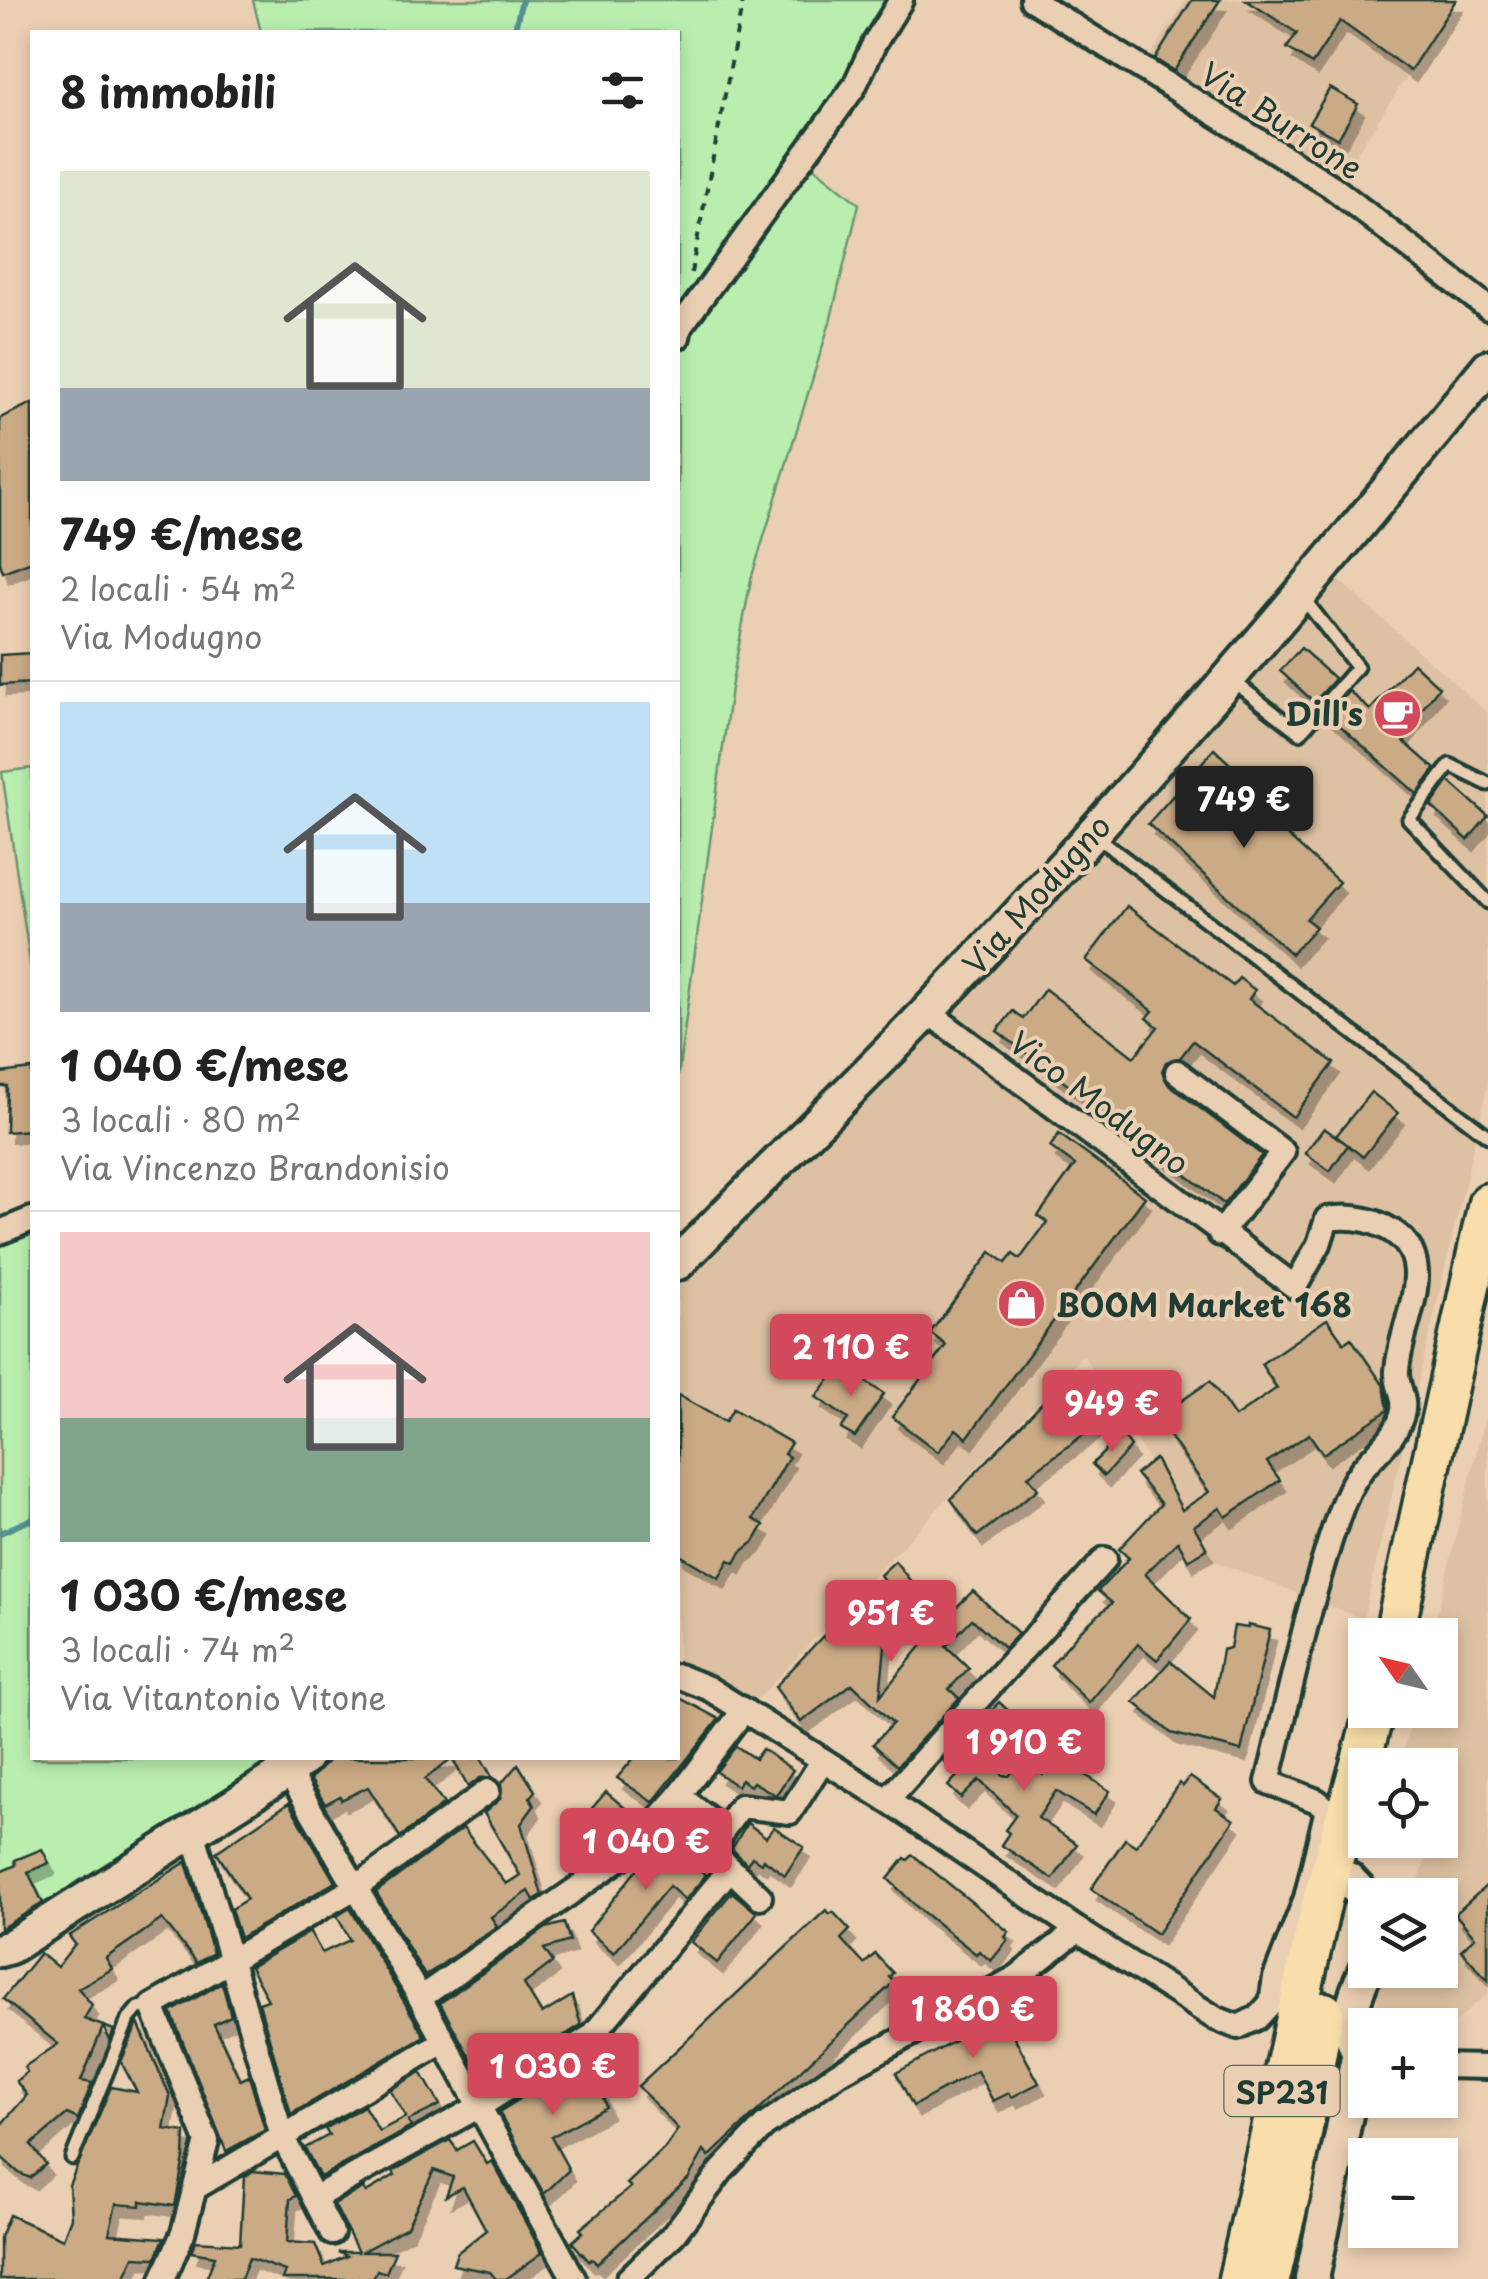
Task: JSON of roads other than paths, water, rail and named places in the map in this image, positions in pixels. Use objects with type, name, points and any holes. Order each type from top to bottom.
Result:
[{"type":"main road","points":[[1398,1618],[1488,1204]]},
{"type":"main road","name":"SP231","points":[[1238,2279],[1315,1936],[1372,1728]]},
{"type":"main road","name":"SP231","points":[[1270,2279],[1298,2162],[1322,2022],[1348,1922]]},
{"type":"main road","points":[[1282,2279],[1310,2161],[1322,2022]]},
{"type":"main road","points":[[1222,2279],[1285,2076]]},
{"type":"street","points":[[680,331],[854,87],[901,0]]},
{"type":"street","name":"Via Burrone","points":[[1032,0],[1331,186],[1488,308]]},
{"type":"street","name":"Via Modugno","points":[[680,1261],[928,1012],[1092,834],[1301,596],[1488,367]]},
{"type":"street","name":"Vico Modugno","points":[[928,1012],[1294,1287],[1318,1244],[1326,1219],[1345,1216],[1374,1221],[1398,1234],[1414,1252],[1417,1273],[1396,1375],[1404,1395],[1402,1416],[1390,1441],[1360,1472],[1339,1514],[1300,1646],[1268,1782],[1327,1808],[1306,1898]]},
{"type":"street","points":[[1177,1072],[1284,1152],[1227,1239]]},
{"type":"street","points":[[0,1232],[30,1220]]},
{"type":"street","points":[[888,1800],[1105,1560]]},
{"type":"street","points":[[680,1677],[708,1688],[888,1800],[1078,1930],[1215,2018],[1238,2027],[1257,2018],[1271,2003],[1276,1978],[1306,1898]]},
{"type":"street","points":[[420,1998],[629,1852],[744,1710]]},
{"type":"street","points":[[760,1897],[714,1852],[723,1830],[741,1806],[790,1812],[823,1760]]},
{"type":"street","points":[[0,1950],[297,1764],[356,1888],[574,2279]]},
{"type":"street","points":[[163,2279],[183,2233],[207,2141],[152,2006],[356,1888],[488,1791]]},
{"type":"street","points":[[678,1796],[723,1830]]},
{"type":"street","points":[[193,1831],[282,2136],[332,2234]]},
{"type":"street","points":[[314,2198],[480,2106],[592,2036],[730,1869]]},
{"type":"street","points":[[1306,1898],[1315,1936]]},
{"type":"street","points":[[628,2279],[674,2234],[722,2170],[764,2126],[838,2074],[1017,1977],[1078,1930]]},
{"type":"street","points":[[195,2188],[443,2042]]},
{"type":"street","points":[[1458,2066],[1488,2067]]},
{"type":"street","points":[[1312,2279],[1348,2116]]},
{"type":"lane","points":[[1228,678],[1300,733],[1357,666],[1301,596]]},
{"type":"lane","points":[[1488,784],[1450,766],[1409,820],[1488,902]]},
{"type":"lane","points":[[1092,834],[1488,1136]]},
{"type":"lane","points":[[72,2158],[128,2020],[138,2008],[152,2006]]},
{"type":"waterway","points":[[514,30],[522,0]]},
{"type":"waterway","points":[[0,1533],[30,1520]]},
{"type":"place","name":"Dill's","points":[[1398,713]]},
{"type":"place","name":"BOOM Market 168","points":[[1021,1304]]}]
